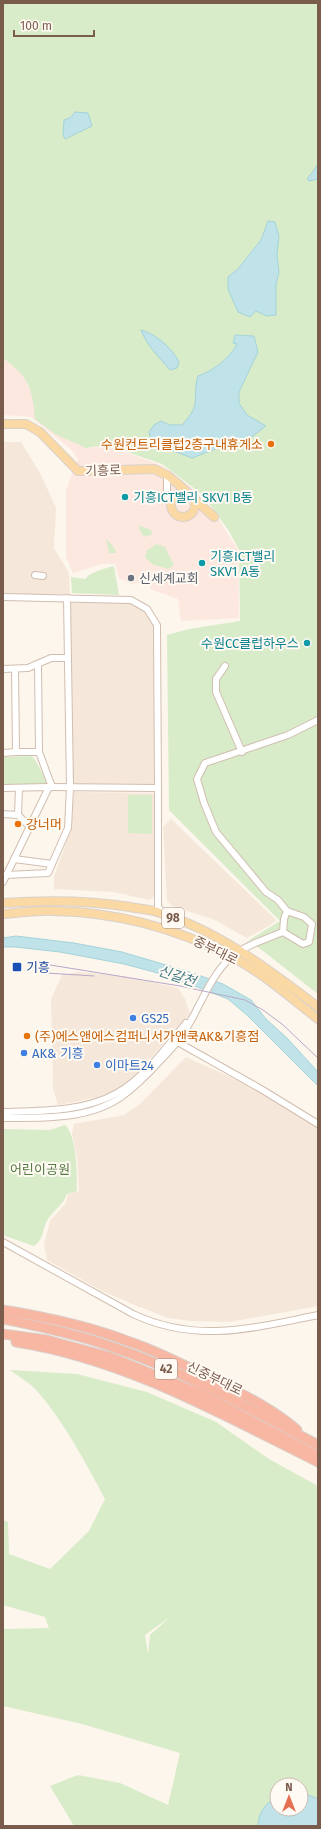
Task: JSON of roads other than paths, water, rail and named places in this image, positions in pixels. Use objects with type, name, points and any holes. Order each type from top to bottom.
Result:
[{"type":"highway","points":[[3,1310],[76,1324],[130,1342],[173,1360],[245,1396],[275,1414],[315,1444]]},
{"type":"highway","name":"신중부대로","points":[[3,1319],[44,1327],[118,1348],[192,1380],[315,1444]]},
{"type":"highway","name":"신중부대로","points":[[3,1334],[47,1340],[110,1357],[201,1394],[318,1456]]},
{"type":"highway","points":[[3,1340],[50,1348],[112,1366],[190,1398],[318,1462]]},
{"type":"main road","name":"기흥로","points":[[3,424],[26,424],[40,432],[78,471],[154,469],[167,475],[214,517]]},
{"type":"main road","name":"중부대로","points":[[3,903],[42,900],[102,903],[166,915],[204,930],[272,972],[318,1007]]},
{"type":"main road","name":"중부대로","points":[[3,914],[54,911],[119,916],[177,932],[232,957],[273,984],[318,1019]]},
{"type":"street","points":[[167,475],[167,497]]},
{"type":"street","points":[[35,576],[43,576]]},
{"type":"street","points":[[3,597],[131,600],[147,609],[157,625],[158,907],[166,915]]},
{"type":"street","points":[[6,871],[48,874],[68,828],[70,788],[67,598]]},
{"type":"street","points":[[3,669],[28,668],[51,658],[68,658]]},
{"type":"street","points":[[3,882],[6,871],[14,859],[51,787],[39,752],[38,664]]},
{"type":"street","points":[[225,666],[216,679],[216,692],[242,752]]},
{"type":"street","points":[[15,669],[16,752]]},
{"type":"street","points":[[283,932],[303,944],[309,942],[312,924],[304,918],[287,911],[278,900],[266,892],[216,832],[197,778],[205,763],[242,752],[288,735],[318,720]]},
{"type":"street","points":[[3,753],[39,752]]},
{"type":"street","points":[[3,788],[158,788]]},
{"type":"street","points":[[18,788],[18,815]]},
{"type":"street","points":[[3,814],[18,815],[30,827]]},
{"type":"street","points":[[14,859],[52,864]]},
{"type":"street","points":[[145,910],[158,907]]},
{"type":"street","points":[[283,932],[284,918],[287,911]]},
{"type":"street","points":[[3,1112],[47,1111],[75,1108],[104,1100],[119,1092],[182,1036],[221,969],[232,957],[252,944],[283,932]]},
{"type":"street","points":[[3,1118],[49,1117],[76,1114],[104,1106],[120,1098],[144,1078],[175,1041]]},
{"type":"street","points":[[175,1041],[267,1093],[318,1124]]},
{"type":"street","points":[[3,1242],[133,1314],[152,1323],[176,1329],[200,1332],[236,1331],[318,1315]]},
{"type":"water","points":[[75,112],[88,113],[92,126],[65,139],[63,135],[64,120],[70,118]]},
{"type":"water","points":[[318,162],[318,179],[309,181],[307,179],[317,166]]},
{"type":"water","points":[[268,221],[275,222],[279,236],[277,255],[279,272],[276,285],[276,315],[267,316],[256,311],[250,317],[238,312],[228,289],[228,277],[238,269],[261,240]]},
{"type":"water","points":[[141,330],[152,334],[168,347],[179,362],[177,368],[170,370],[150,346]]},
{"type":"water","points":[[235,335],[254,336],[258,352],[239,392],[239,403],[247,415],[266,426],[253,436],[225,449],[218,448],[192,458],[171,450],[151,439],[149,432],[154,425],[161,421],[170,425],[182,425],[188,418],[194,406],[198,376],[204,374],[226,359],[237,344],[233,343]]},
{"type":"water","name":"신갈천","points":[[16,936],[74,943],[122,952],[190,972],[223,984],[251,1000],[266,1019],[287,1038],[318,1072],[318,1086],[248,1016],[228,999],[169,976],[124,964],[60,952],[3,947],[3,938]]},
{"type":"water","points":[[309,1795],[318,1799],[318,1826],[258,1826],[261,1812],[269,1803],[269,1817],[309,1817]]},
{"type":"tram line","points":[[44,964],[180,986],[245,1000],[263,1010],[282,1024],[318,1058]]},
{"type":"tram line","points":[[46,973],[94,976]]},
{"type":"place","name":"수원컨트리클럽2층구내휴게소","points":[[271,444]]},
{"type":"place","name":"기흥ICT밸리 SKV1 B동","points":[[125,497]]},
{"type":"place","name":"기흥ICT밸리 SKV1 A동","points":[[202,563]]},
{"type":"place","name":"신세계교회","points":[[131,578]]},
{"type":"place","name":"수원CC클럽하우스","points":[[307,643]]},
{"type":"place","name":"강너머","points":[[18,824]]},
{"type":"place","name":"기흥","points":[[17,967]]},
{"type":"place","name":"GS25","points":[[133,1018]]},
{"type":"place","name":"(주)에스앤에스컴퍼니서가앤쿡AK&기흥점","points":[[27,1036]]},
{"type":"place","name":"AK& 기흥","points":[[24,1053]]},
{"type":"place","name":"이마트24","points":[[97,1065]]},
{"type":"park label","name":"어린이공원","points":[[40,1169]]}]
